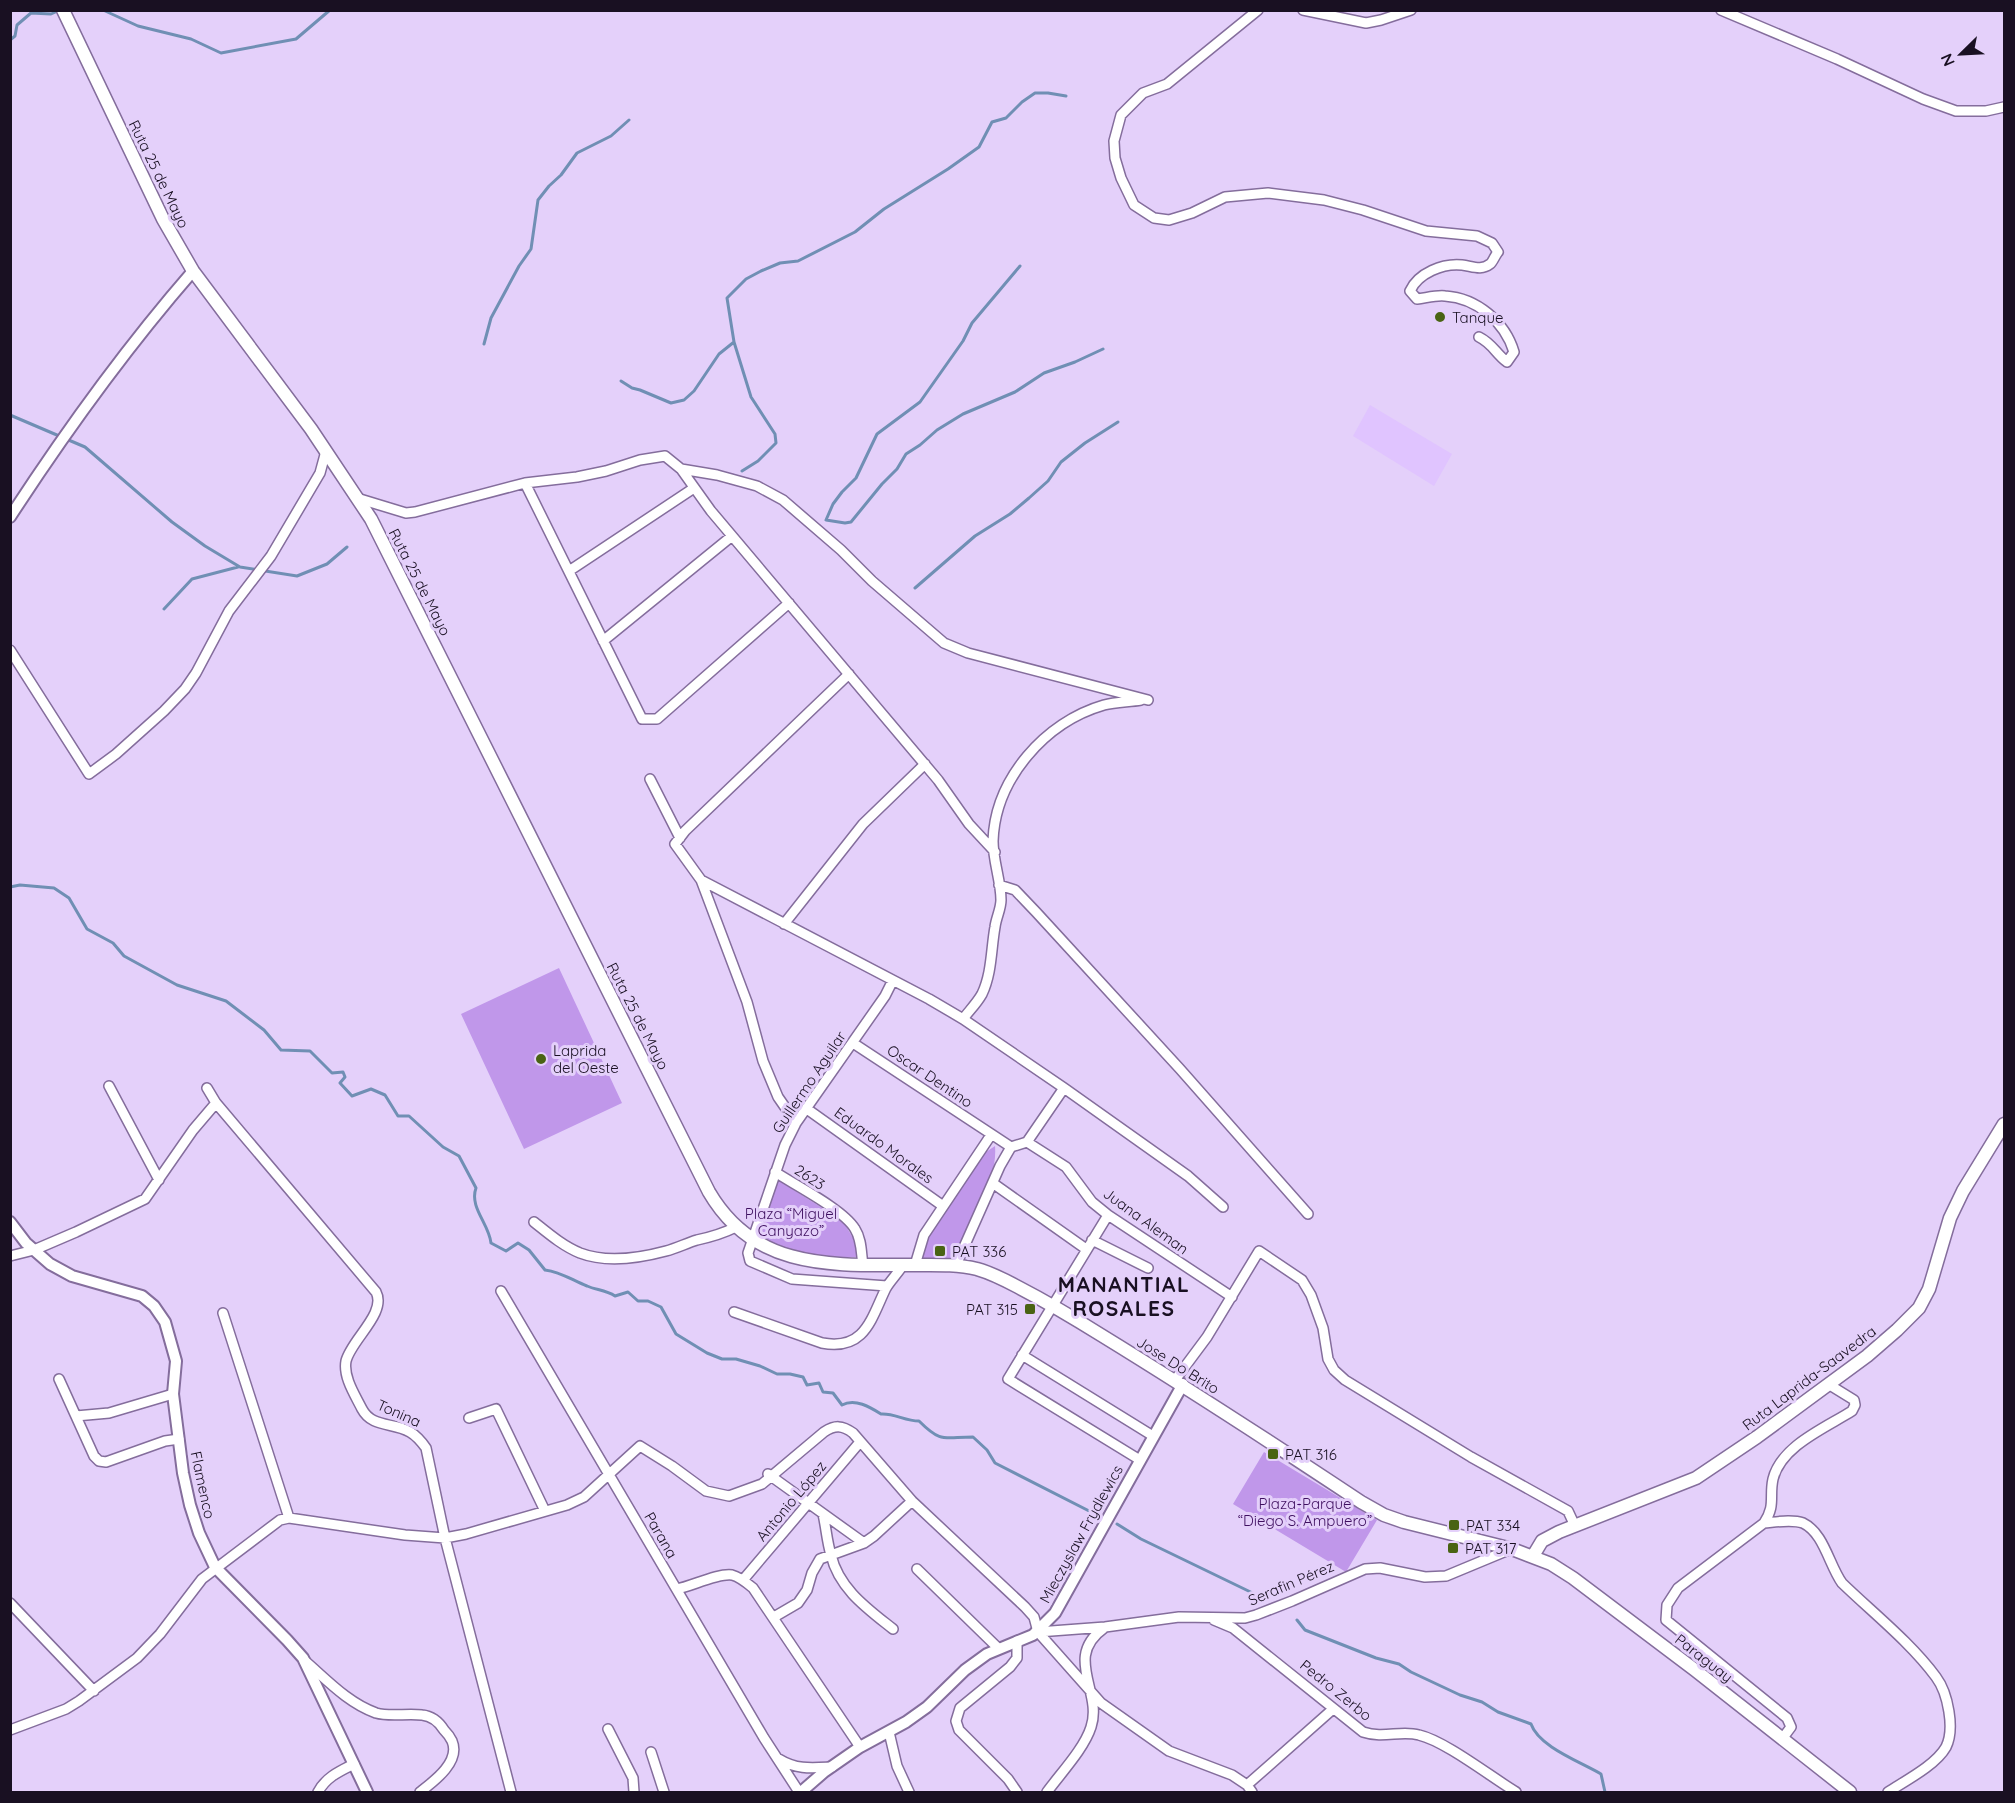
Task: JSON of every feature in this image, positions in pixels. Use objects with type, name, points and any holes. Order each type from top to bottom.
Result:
[{"type":"main road","name":"Ruta 25 de Mayo","points":[[63,10],[163,219],[193,271],[326,451],[360,500],[376,529],[709,1191]]},
{"type":"main road","name":"Ruta Laprida-Saavedra","points":[[1533,1556],[1542,1541],[1575,1526],[1674,1489],[1696,1478],[1757,1437],[1885,1341],[1919,1308],[1934,1275],[1950,1218],[1963,1191],[2004,1124]]},
{"type":"main road","name":"Jose Do Brito","points":[[709,1191],[720,1211],[752,1239],[774,1251],[804,1260],[828,1264],[956,1265],[978,1269],[1000,1278],[1052,1305],[1179,1382],[1384,1515],[1512,1548],[1533,1556]]},
{"type":"main road","name":"Paraguay","points":[[1533,1556],[1573,1578],[1850,1792]]},
{"type":"street","points":[[1258,10],[1167,84],[1143,93],[1121,115],[1114,141],[1115,158],[1120,178],[1134,205],[1154,218],[1169,220],[1192,213],[1225,197],[1268,193],[1324,200],[1426,231],[1477,236],[1492,243],[1498,252],[1491,264],[1478,268],[1461,264],[1443,267],[1424,274],[1410,291],[1417,298],[1445,296],[1479,306],[1495,319],[1510,337],[1514,352],[1507,362],[1497,354],[1492,343],[1479,337]]},
{"type":"street","points":[[1303,10],[1366,22],[1381,20],[1411,10]]},
{"type":"street","points":[[1721,10],[1923,99],[1956,111],[1986,111],[2004,107]]},
{"type":"street","points":[[10,517],[53,451],[156,314],[193,271]]},
{"type":"street","points":[[10,650],[88,774],[116,754],[164,711],[196,673],[229,610],[271,556],[320,473],[326,451]]},
{"type":"street","points":[[360,500],[406,513],[415,512],[525,483],[577,477],[640,460],[665,456],[681,469],[732,536],[925,764],[969,824],[994,852]]},
{"type":"street","points":[[681,469],[717,475],[757,486],[783,500],[944,643],[968,653],[1148,700],[1105,705],[1062,725],[1034,748],[1017,769],[997,810],[993,843],[1002,902],[995,926],[987,980],[981,995],[963,1019]]},
{"type":"street","points":[[525,483],[642,719],[657,719],[789,603]]},
{"type":"street","points":[[569,571],[694,488]]},
{"type":"street","points":[[603,641],[732,536]]},
{"type":"street","points":[[796,1124],[778,1097],[763,1061],[747,1002],[701,880],[675,844],[849,674]]},
{"type":"street","points":[[784,924],[864,824],[925,764]]},
{"type":"street","points":[[650,779],[680,838]]},
{"type":"street","points":[[701,880],[963,1019],[1188,1176],[1223,1207]]},
{"type":"street","points":[[999,885],[1015,890],[1036,912],[1180,1068],[1308,1214]]},
{"type":"street","name":"Guillermo Aguilar","points":[[752,1239],[785,1145],[796,1124],[885,996],[892,982]]},
{"type":"street","name":"Oscar Dentino","points":[[853,1043],[991,1135]]},
{"type":"street","points":[[109,1086],[159,1180]]},
{"type":"street","name":"Tonina","points":[[207,1088],[216,1103],[379,1298],[377,1310],[351,1349],[346,1362],[346,1376],[367,1417],[385,1426],[408,1430],[418,1437],[426,1448],[445,1538],[511,1792]]},
{"type":"street","points":[[956,1265],[994,1184],[1000,1166],[1011,1147],[1027,1142],[1064,1088]]},
{"type":"street","points":[[10,1256],[34,1250],[145,1199],[193,1130],[216,1103]]},
{"type":"street","name":"Eduardo Morales","points":[[807,1108],[943,1206]]},
{"type":"street","points":[[734,1312],[822,1343],[835,1346],[847,1343],[866,1329],[875,1317],[887,1286],[909,1265],[924,1234],[991,1135],[1011,1147]]},
{"type":"street","name":"Juana Aleman","points":[[1027,1142],[1065,1167],[1092,1202],[1107,1215],[1232,1297]]},
{"type":"street","name":"2623","points":[[775,1172],[844,1216],[855,1227],[860,1240],[863,1265]]},
{"type":"street","points":[[994,1184],[1086,1249]]},
{"type":"street","points":[[1107,1215],[1008,1379],[1140,1460]]},
{"type":"street","name":"Flamenco","points":[[10,1222],[26,1243],[62,1272],[142,1296],[154,1306],[165,1322],[176,1362],[173,1394],[183,1473],[199,1533],[215,1567],[303,1658],[368,1792]]},
{"type":"street","points":[[534,1222],[559,1243],[582,1254],[607,1258],[644,1256],[697,1240],[713,1238],[736,1227]]},
{"type":"street","points":[[752,1239],[748,1252],[750,1261],[792,1279],[887,1286]]},
{"type":"street","points":[[1092,1240],[1148,1268]]},
{"type":"street","points":[[1179,1382],[1259,1251],[1302,1280],[1311,1295],[1323,1328],[1328,1359],[1334,1371],[1471,1457],[1568,1511],[1575,1526]]},
{"type":"street","name":"Parana","points":[[501,1291],[775,1756],[800,1792]]},
{"type":"street","points":[[223,1313],[289,1518]]},
{"type":"street","points":[[1022,1355],[1153,1436]]},
{"type":"street","points":[[59,1379],[94,1456],[99,1461],[106,1462],[165,1441],[179,1439]]},
{"type":"street","name":"Mieczyslaw Frydlewics","points":[[800,1792],[860,1747],[889,1732],[927,1707],[965,1670],[998,1647],[1038,1632],[1055,1613],[1153,1436],[1179,1382]]},
{"type":"street","points":[[1782,1739],[1791,1727],[1787,1718],[1666,1620],[1667,1605],[1678,1588],[1764,1523],[1771,1512],[1774,1476],[1788,1451],[1852,1411],[1855,1405],[1854,1400],[1828,1384]]},
{"type":"street","points":[[76,1416],[110,1413],[173,1394]]},
{"type":"street","points":[[469,1418],[496,1409],[545,1511]]},
{"type":"street","points":[[10,1730],[66,1709],[94,1691],[136,1658],[160,1634],[193,1588],[215,1567],[280,1520],[289,1518],[405,1535],[445,1538],[466,1534],[567,1505],[584,1497],[640,1446],[706,1491],[729,1496],[762,1484],[769,1475],[834,1426],[845,1427],[912,1501],[1034,1617],[1038,1632],[1101,1703],[1169,1751],[1232,1775],[1250,1789],[1333,1709]]},
{"type":"street","name":"Antonio López","points":[[743,1580],[860,1442]]},
{"type":"street","points":[[769,1475],[864,1543]]},
{"type":"street","points":[[774,1617],[798,1603],[807,1590],[812,1573],[820,1559],[864,1543],[912,1501]]},
{"type":"street","points":[[824,1514],[830,1554],[847,1589],[861,1604],[893,1629]]},
{"type":"street","points":[[1764,1523],[1791,1521],[1802,1523],[1812,1531],[1821,1541],[1834,1572],[1842,1582],[1899,1637],[1937,1678],[1941,1686],[1950,1718],[1950,1735],[1946,1747],[1933,1762],[1888,1792]]},
{"type":"street","name":"Serafin Pérez","points":[[1038,1632],[1105,1627],[1179,1617],[1245,1618],[1365,1569],[1380,1568],[1437,1577],[1446,1576],[1512,1548]]},
{"type":"street","points":[[917,1569],[998,1647]]},
{"type":"street","points":[[677,1589],[732,1575],[753,1588],[860,1747]]},
{"type":"street","points":[[10,1603],[94,1691]]},
{"type":"street","name":"Pedro Zerbo","points":[[1209,1618],[1233,1628],[1363,1732],[1380,1736],[1408,1733],[1432,1740],[1516,1792]]},
{"type":"street","points":[[1047,1792],[1088,1736],[1092,1725],[1093,1704],[1084,1660],[1093,1638],[1105,1627]]},
{"type":"street","points":[[1017,1641],[1017,1658],[1010,1667],[960,1708],[956,1721],[959,1730],[1008,1779],[1017,1792]]},
{"type":"street","points":[[303,1658],[340,1692],[363,1707],[377,1713],[421,1715],[441,1724],[452,1741],[451,1760],[440,1776],[420,1792]]},
{"type":"street","points":[[609,1729],[633,1778],[634,1792]]},
{"type":"street","points":[[889,1732],[897,1766],[909,1792]]},
{"type":"street","points":[[651,1752],[664,1792]]},
{"type":"street","points":[[775,1756],[789,1765],[804,1769],[832,1767]]},
{"type":"street","points":[[318,1792],[332,1776],[354,1764]]},
{"type":"shaded area","points":[[1370,405],[1452,454],[1434,486],[1353,436]]},
{"type":"green space","name":"Laprida del Oeste","points":[[559,968],[622,1103],[524,1149],[461,1014]]},
{"type":"green space","points":[[995,1146],[995,1160],[988,1189],[955,1259],[920,1261],[929,1236],[986,1152]]},
{"type":"green space","name":"Plaza “Miguel Canyazo”","points":[[773,1177],[843,1221],[853,1238],[858,1257],[830,1257],[795,1252],[757,1237]]},
{"type":"green space","name":"Plaza-Parque “Diego S. Ampuero”","points":[[1264,1452],[1377,1520],[1346,1572],[1233,1504]]},
{"type":"waterway","points":[[10,40],[15,36],[17,25],[31,13],[51,14],[60,10]]},
{"type":"waterway","points":[[103,10],[138,26],[191,39],[221,53],[296,39],[330,10]]},
{"type":"waterway","points":[[621,381],[632,388],[671,403],[684,400],[694,391],[719,354],[734,342],[727,298],[746,279],[780,263],[798,261],[855,232],[884,209],[979,147],[992,122],[1006,118],[1035,93],[1066,96]]},
{"type":"waterway","points":[[484,344],[491,318],[519,266],[531,249],[538,200],[577,153],[611,136],[629,120]]},
{"type":"waterway","points":[[1020,266],[972,323],[963,341],[920,402],[877,434],[856,478],[833,504],[826,520],[851,522],[897,469],[906,454],[937,430],[963,414],[1015,392],[1044,373],[1103,349]]},
{"type":"waterway","points":[[734,342],[751,397],[775,434],[776,443],[758,461],[742,471]]},
{"type":"waterway","points":[[10,415],[85,447],[172,522],[205,546],[240,567],[297,576],[327,564],[347,547]]},
{"type":"waterway","points":[[915,588],[975,536],[1010,514],[1029,498],[1048,481],[1061,462],[1118,422]]},
{"type":"waterway","points":[[164,609],[192,579],[238,567]]},
{"type":"waterway","points":[[10,887],[20,885],[54,888],[69,898],[87,929],[113,943],[124,956],[177,985],[226,1001],[264,1030],[281,1050],[310,1051],[332,1073],[343,1072],[345,1077],[340,1083],[352,1096],[371,1089],[385,1095],[398,1116],[409,1116],[443,1147],[459,1156],[476,1188],[475,1202],[491,1243],[506,1251],[518,1243],[529,1250],[545,1270],[561,1274],[615,1296],[628,1292],[638,1301],[648,1301],[661,1307],[676,1334],[707,1353],[722,1359],[736,1359],[760,1366],[777,1374],[803,1377],[807,1385],[819,1383],[823,1392],[833,1393],[842,1405],[857,1403],[881,1414],[919,1421],[933,1433],[944,1438],[973,1437],[987,1450],[995,1463],[1097,1515]]},
{"type":"waterway","points":[[1117,1524],[1141,1539],[1265,1599]]},
{"type":"waterway","points":[[1297,1620],[1305,1630],[1376,1658],[1399,1664],[1460,1695],[1482,1702],[1498,1712],[1531,1724],[1535,1732],[1551,1747],[1601,1774],[1605,1792]]},
{"type":"place","name":"Tanque","points":[[1440,317]]},
{"type":"place","name":"Laprida del Oeste","points":[[541,1059]]},
{"type":"place","name":"PAT 336","points":[[940,1251]]},
{"type":"place","name":"PAT 315","points":[[1030,1309]]},
{"type":"place","name":"PAT 316","points":[[1273,1454]]},
{"type":"place","name":"PAT 334","points":[[1454,1525]]},
{"type":"place","name":"PAT 317","points":[[1453,1548]]},
{"type":"district","name":"MANANTIAL ROSALES","points":[[1124,1296]]}]
